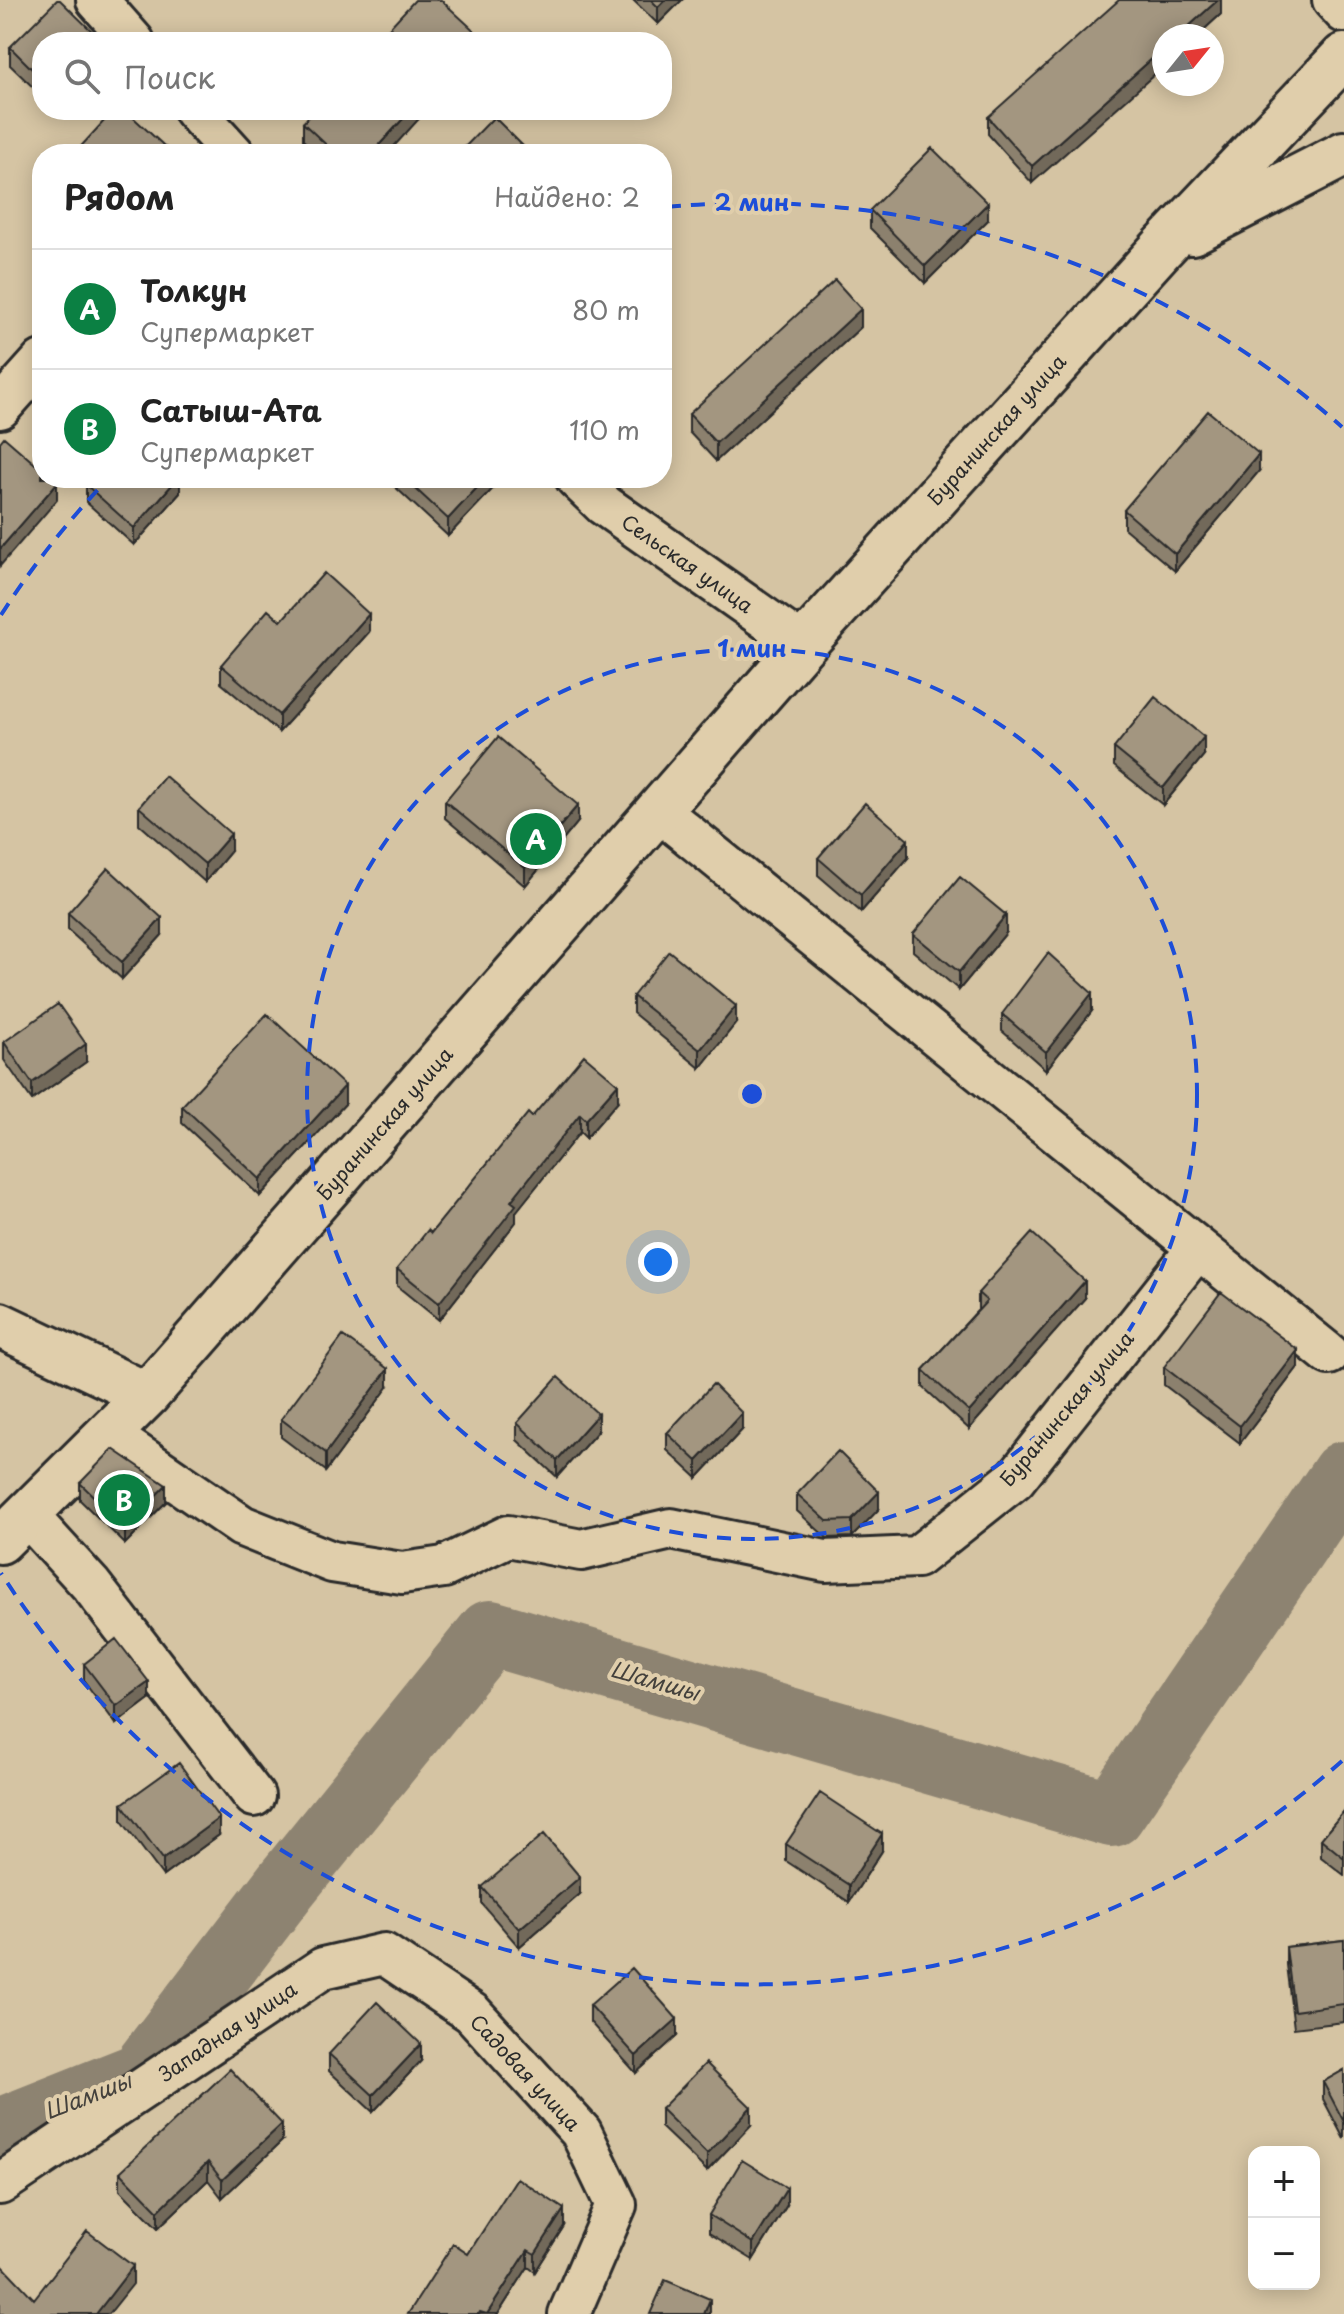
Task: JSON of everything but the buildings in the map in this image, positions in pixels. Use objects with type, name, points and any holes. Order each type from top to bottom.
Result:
[{"type":"main road","name":"Буранинская улица","points":[[13,1528],[147,1395],[803,645],[1162,248],[1344,56]]},
{"type":"main road","points":[[1162,248],[1344,154]]},
{"type":"main road","points":[[0,1325],[147,1395]]},
{"type":"street","points":[[97,0],[125,32]]},
{"type":"street","points":[[1333,0],[1344,12]]},
{"type":"street","points":[[202,120],[222,144]]},
{"type":"street","points":[[0,408],[32,372]]},
{"type":"street","name":"Сельская улица","points":[[586,488],[604,505],[803,645]]},
{"type":"street","points":[[659,811],[1329,1354]]},
{"type":"street","name":"Буранинская улица","points":[[109,1435],[242,1526],[332,1562],[402,1573],[444,1567],[508,1536],[581,1550],[671,1529],[825,1561],[917,1557],[1015,1479],[1197,1249]]},
{"type":"street","points":[[13,1528],[91,1585],[254,1796]]},
{"type":"street","name":"Западная улица","points":[[0,2184],[323,1968],[384,1954]]},
{"type":"street","name":"Садовая улица","points":[[384,1954],[472,2013],[581,2132],[616,2205],[569,2314]]},
{"type":"waterway","name":"Шамшы","points":[[0,2131],[141,2075],[286,1885],[490,1633],[1112,1814],[1344,1474]]},
{"type":"place","name":"Толкун","points":[[536,839]]},
{"type":"place","name":"Сатыш-Ата","points":[[124,1500]]}]
